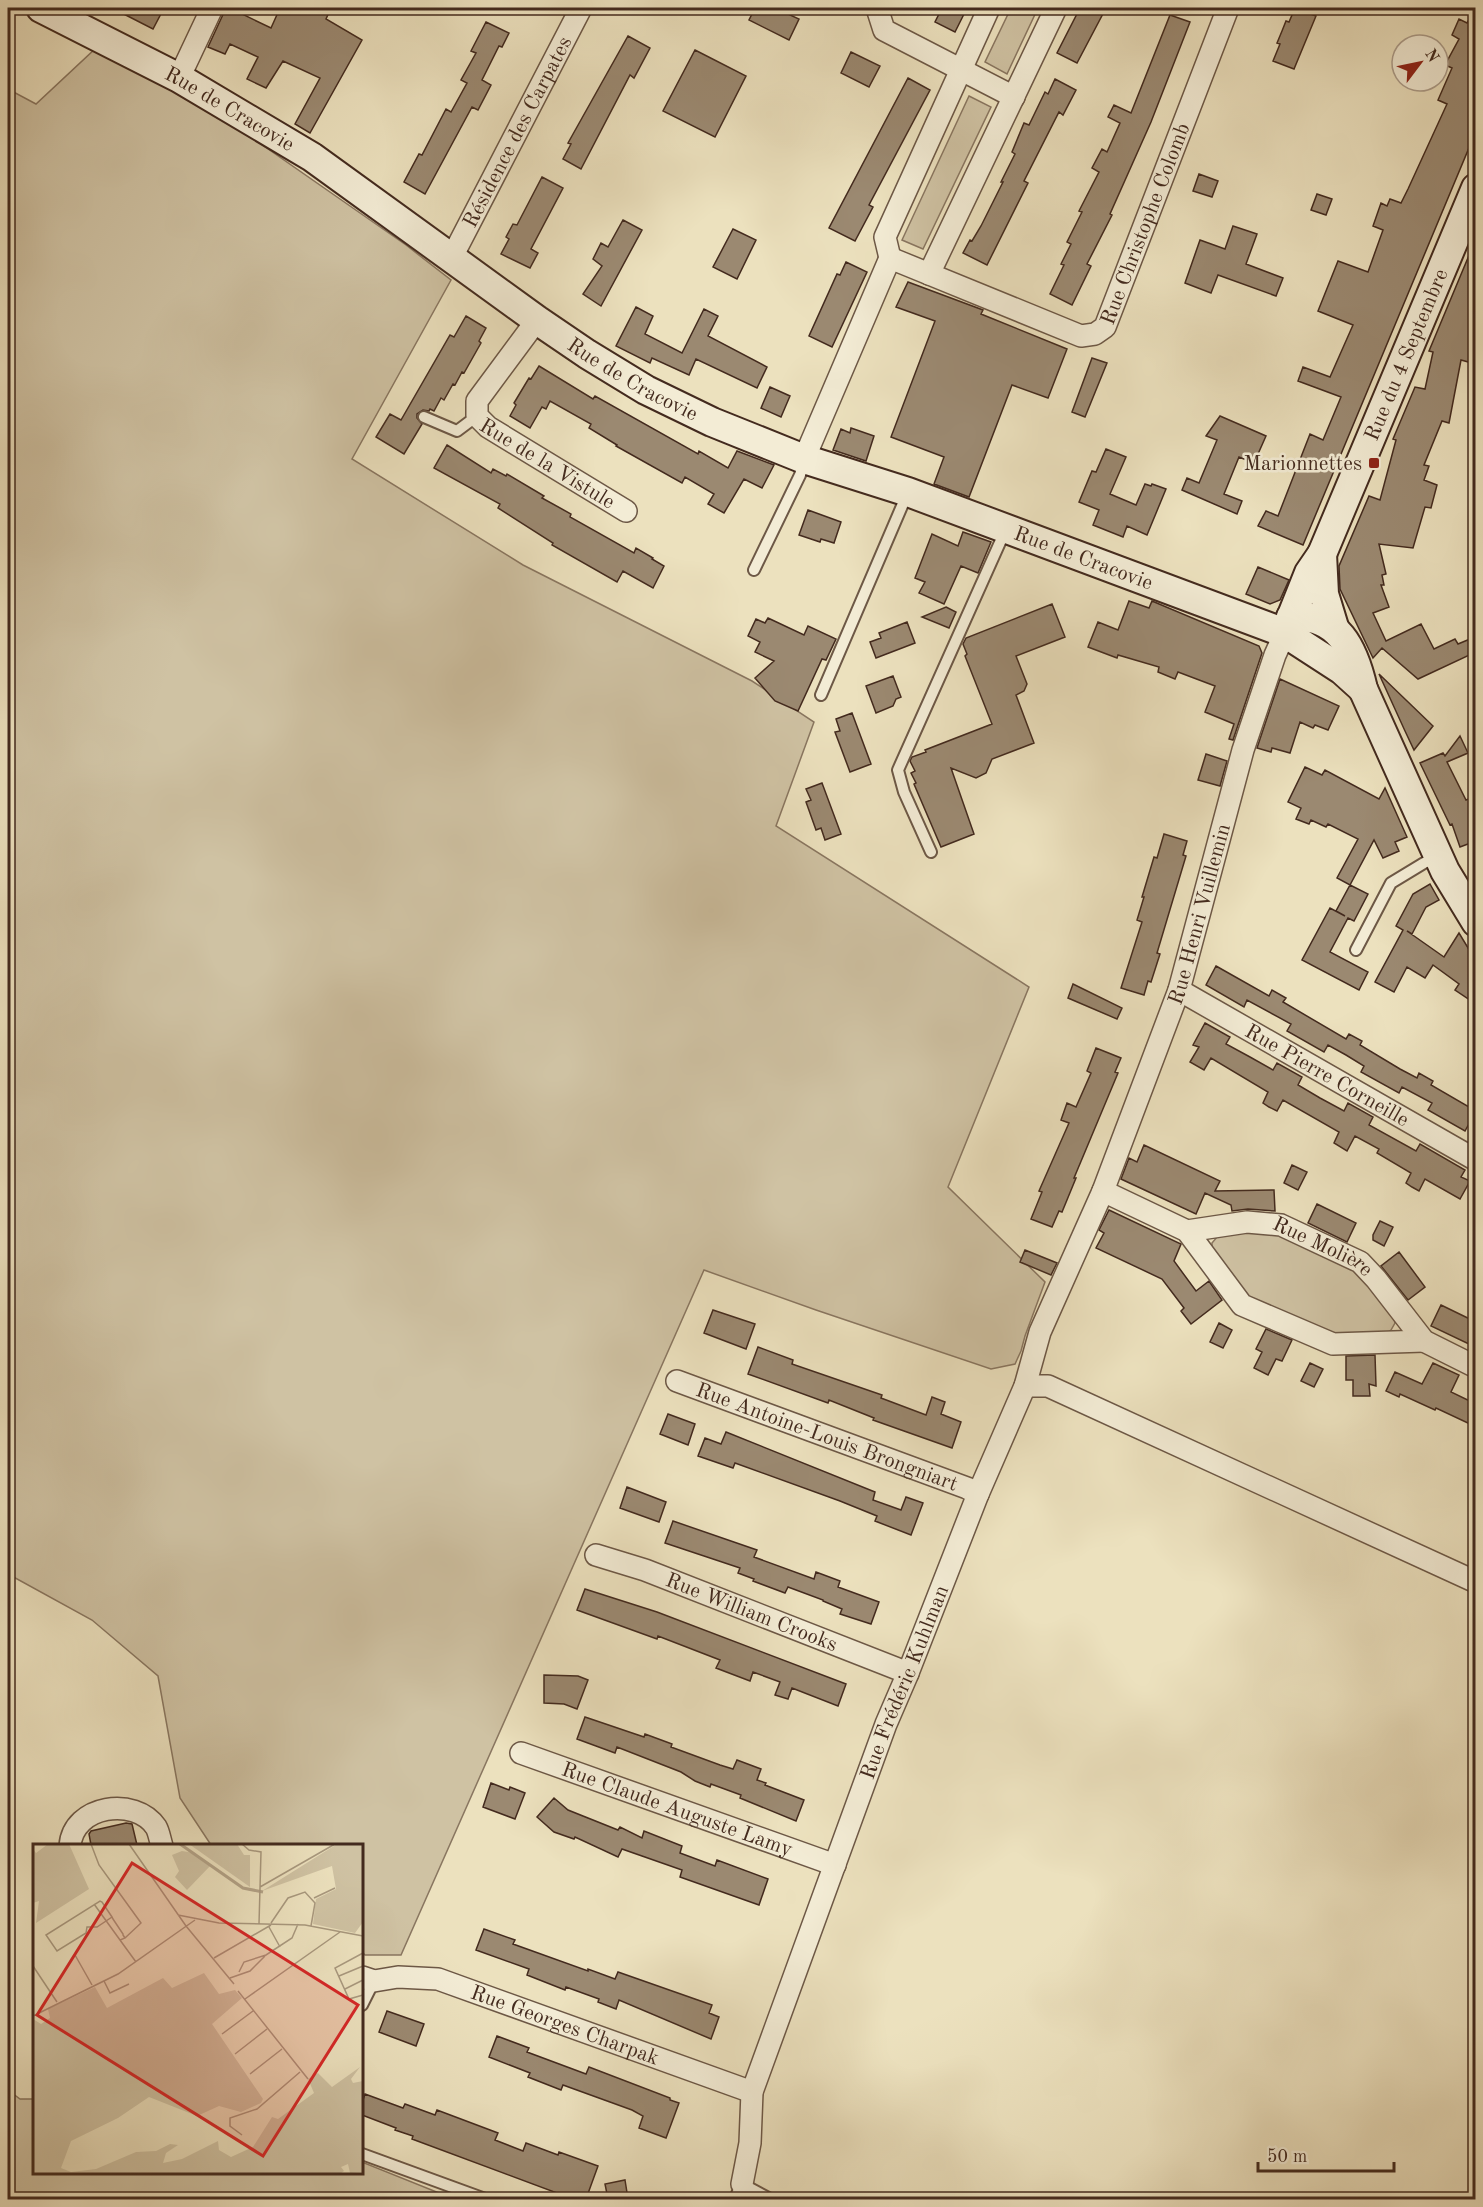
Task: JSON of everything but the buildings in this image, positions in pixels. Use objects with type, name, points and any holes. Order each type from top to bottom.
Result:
[{"type":"street","name":"Rue de Cracovie","points":[[41,8],[179,78],[318,160],[537,320],[646,390],[712,422],[804,459],[908,492],[1291,631],[1363,689]]},
{"type":"street","points":[[179,78],[212,8]]},
{"type":"street","name":"Résidence des Carpates","points":[[453,257],[581,8]]},
{"type":"street","points":[[877,8],[884,30],[1014,97]]},
{"type":"street","points":[[804,459],[890,258],[885,237],[989,8]]},
{"type":"street","points":[[929,274],[1056,8]]},
{"type":"street","name":"Rue Christophe Colomb","points":[[890,258],[1081,336],[1095,334],[1105,327],[1228,8]]},
{"type":"street","name":"Rue du 4 Septembre","points":[[1291,631],[1309,573],[1322,554],[1476,188]]},
{"type":"street","name":"Rue de la Vistule","points":[[537,320],[477,400],[477,416],[488,427],[626,511]]},
{"type":"street","name":"Rue du 4 Septembre","points":[[1322,554],[1323,594],[1334,627],[1359,673],[1363,689],[1438,857],[1476,922]]},
{"type":"street","points":[[1291,631],[1309,641],[1327,633],[1334,627]]},
{"type":"street","name":"Rue Henri Vuillemin","points":[[1103,1191],[1179,990],[1243,750],[1275,655],[1291,631]]},
{"type":"street","name":"Rue Pierre Corneille","points":[[1179,990],[1476,1160]]},
{"type":"street","name":"Rue Molière","points":[[1103,1191],[1187,1230],[1242,1305],[1333,1344],[1424,1341]]},
{"type":"street","name":"Rue Frédéric Kuhlman","points":[[738,2192],[750,2143],[752,2092],[886,1724],[978,1494],[1025,1386],[1040,1332],[1052,1301],[1103,1191]]},
{"type":"street","name":"Rue Molière","points":[[1187,1230],[1247,1222],[1281,1225],[1360,1262],[1424,1341],[1476,1367]]},
{"type":"street","name":"Rue Antoine-Louis Brongniart","points":[[677,1381],[978,1494]]},
{"type":"street","points":[[1025,1386],[1048,1386],[1476,1582]]},
{"type":"street","name":"Rue William Crooks","points":[[596,1555],[645,1570],[908,1673]]},
{"type":"street","name":"Rue Claude Auguste Lamy","points":[[521,1753],[835,1865]]},
{"type":"street","points":[[70,1844],[77,1826],[90,1814],[104,1809],[125,1809],[141,1815],[156,1827],[162,1844]]},
{"type":"street","name":"Rue Georges Charpak","points":[[368,1979],[398,1977],[438,1979],[752,2092]]},
{"type":"lane","points":[[424,417],[457,431],[477,416]]},
{"type":"lane","points":[[754,570],[800,476],[804,459]]},
{"type":"lane","points":[[821,694],[908,492]]},
{"type":"lane","points":[[931,852],[904,792],[898,770],[1006,528]]},
{"type":"lane","points":[[1356,950],[1391,884],[1438,857]]},
{"type":"lane","points":[[363,2001],[368,1979]]},
{"type":"lane","points":[[363,2154],[488,2199]]},
{"type":"lane","points":[[738,2192],[772,2199]]},
{"type":"shaded area","points":[[1011,8],[1038,8],[1007,74],[985,62]]},
{"type":"shaded area","points":[[95,49],[192,96],[406,245],[451,280],[352,459],[523,565],[752,681],[814,722],[776,826],[1029,987],[948,1187],[1045,1282],[1015,1364],[991,1369],[704,1270],[401,1955],[365,1955],[363,1953],[363,1844],[210,1844],[180,1798],[158,1676],[92,1620],[8,1574],[8,89],[36,104]]},
{"type":"shaded area","points":[[969,96],[991,107],[923,249],[902,240]]},
{"type":"shaded area","points":[[1265,1231],[1287,1236],[1365,1272],[1393,1314],[1395,1323],[1391,1330],[1384,1335],[1332,1337],[1246,1296],[1212,1255],[1212,1243],[1225,1233]]},
{"type":"shaded area","points":[[8,2090],[20,2099],[33,2099],[33,2174],[363,2174],[363,2162],[454,2199],[8,2199]]},
{"type":"place","name":"Marionnettes","points":[[1374,463]]}]
